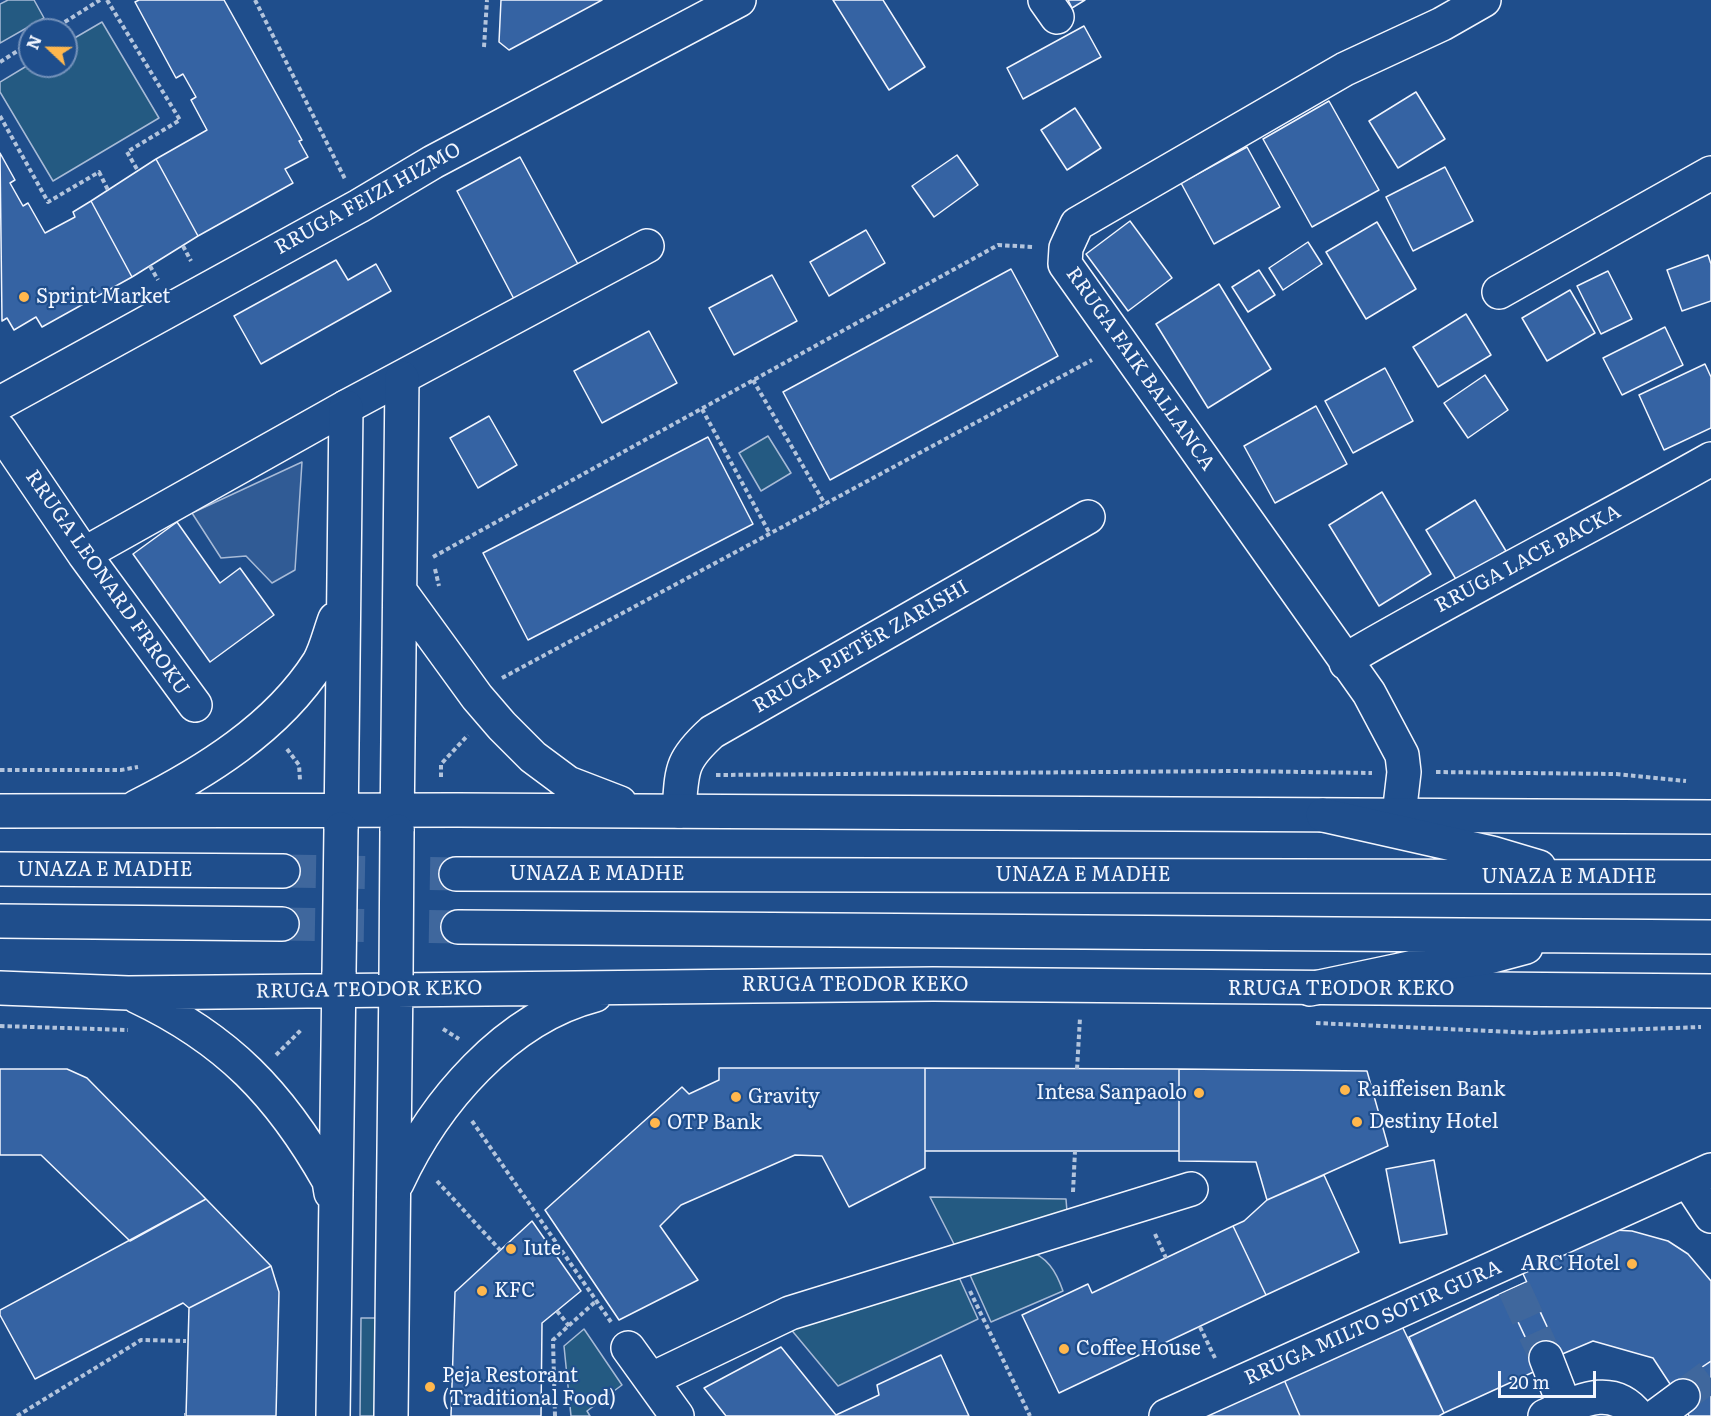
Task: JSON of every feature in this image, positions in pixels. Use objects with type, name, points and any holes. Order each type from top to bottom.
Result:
[{"type":"main road","name":"RRUGA FEIZI HIZMO","points":[[0,403],[359,206],[433,162],[739,0]]},
{"type":"main road","name":"RRUGA FAIK BALLANCA","points":[[1399,815],[1404,772],[1402,755],[1369,693],[1065,264],[1066,248],[1077,224],[1345,69],[1442,24],[1484,0]]},
{"type":"main road","points":[[1499,292],[1711,173]]},
{"type":"main road","points":[[84,554],[346,407],[647,246]]},
{"type":"main road","points":[[391,1416],[402,378]]},
{"type":"main road","points":[[333,1416],[346,407]]},
{"type":"main road","name":"RRUGA LEONARD FRROKU","points":[[0,430],[84,554],[195,705]]},
{"type":"main road","name":"RRUGA LACE BACKA","points":[[1346,663],[1359,652],[1462,592],[1598,522],[1711,459]]},
{"type":"main road","name":"RRUGA PJETËR ZARISHI","points":[[679,811],[682,776],[690,752],[711,732],[1088,517]]},
{"type":"main road","points":[[400,591],[477,697],[533,757],[568,783],[641,811]]},
{"type":"main road","points":[[131,809],[175,787],[216,762],[254,732],[288,698],[319,661],[343,595]]},
{"type":"main road","points":[[0,811],[131,809],[398,821],[641,811],[1711,817]]},
{"type":"main road","points":[[1323,815],[1492,853],[1572,877]]},
{"type":"main road","name":"UNAZA E MADHE","points":[[0,869],[283,871]]},
{"type":"main road","name":"UNAZA E MADHE","points":[[456,874],[1711,877]]},
{"type":"main road","points":[[0,921],[282,924]]},
{"type":"main road","points":[[458,927],[1711,937]]},
{"type":"main road","points":[[1310,989],[1424,965],[1485,958],[1572,935]]},
{"type":"main road","name":"RRUGA TEODOR KEKO","points":[[0,988],[128,993],[339,981],[629,986],[933,984],[1711,991]]},
{"type":"main road","points":[[394,1190],[411,1153],[437,1113],[487,1058],[534,1022],[570,1001],[629,986]]},
{"type":"main road","points":[[128,993],[177,1016],[209,1037],[262,1085],[290,1117],[329,1181],[335,1215]]},
{"type":"main road","points":[[1700,1175],[1711,1216]]},
{"type":"main road","name":"RRUGA MILTO SOTIR GURA","points":[[1166,1416],[1509,1276],[1700,1175]]},
{"type":"main road","points":[[652,1379],[790,1312],[1191,1189]]},
{"type":"main road","points":[[628,1347],[677,1416]]},
{"type":"main road","points":[[1546,1358],[1555,1412],[1590,1397],[1616,1398],[1638,1416]]},
{"type":"main road","points":[[1656,1416],[1683,1396]]},
{"type":"path","points":[[71,18],[100,0]]},
{"type":"path","points":[[107,0],[180,120],[127,152],[138,171]]},
{"type":"path","points":[[255,0],[359,206]]},
{"type":"path","points":[[484,47],[487,0]]},
{"type":"path","points":[[0,62],[18,51]]},
{"type":"path","points":[[0,117],[48,202],[99,172],[108,190]]},
{"type":"path","points":[[433,557],[998,245]]},
{"type":"path","points":[[496,681],[1122,344]]},
{"type":"path","points":[[753,380],[825,504]]},
{"type":"path","points":[[702,409],[770,534]]},
{"type":"path","points":[[1077,1069],[1081,1012]]},
{"type":"path","points":[[0,1026],[138,1032]]},
{"type":"path","points":[[468,1116],[628,1347]]},
{"type":"path","points":[[1075,1151],[1075,1167]]},
{"type":"path","points":[[437,1181],[500,1250]]},
{"type":"path","points":[[1163,1251],[1166,1258]]},
{"type":"path","points":[[956,1261],[1030,1416]]},
{"type":"path","points":[[555,1416],[553,1340],[596,1301]]},
{"type":"path","points":[[557,1311],[569,1326]]},
{"type":"path","points":[[1200,1327],[1202,1332]]},
{"type":"path","points":[[17,1416],[141,1340],[186,1341]]},
{"type":"shaded area","points":[[8,0],[34,0],[44,18],[18,18],[18,33],[0,43],[0,4]]},
{"type":"shaded area","points":[[102,22],[159,118],[53,181],[0,92],[0,82],[18,71],[18,78],[78,78],[78,36]]},
{"type":"shaded area","points":[[768,436],[791,473],[761,491],[739,453]]},
{"type":"shaded area","points":[[302,462],[295,570],[272,583],[246,556],[221,558],[192,513]]},
{"type":"shaded area","points":[[930,1197],[1066,1199],[1067,1212],[956,1248]]},
{"type":"shaded area","points":[[1026,1250],[1040,1256],[1050,1265],[1063,1291],[991,1322],[970,1275]]},
{"type":"shaded area","points":[[958,1275],[978,1319],[838,1386],[789,1327]]},
{"type":"shaded area","points":[[361,1318],[376,1318],[375,1416],[360,1416]]},
{"type":"shaded area","points":[[584,1329],[622,1385],[587,1411],[590,1416],[571,1416],[564,1346]]},
{"type":"building","points":[[139,0],[224,0],[302,140],[299,141],[308,157],[285,169],[293,183],[198,236],[156,159],[207,130],[191,100],[196,97],[183,74],[176,78],[135,2]]},
{"type":"building","points":[[501,0],[602,0],[509,50],[499,42]]},
{"type":"building","points":[[833,0],[883,0],[925,67],[889,90]]},
{"type":"building","points":[[1068,0],[1085,0],[1072,8]]},
{"type":"building","points":[[1084,26],[1101,57],[1023,99],[1007,68]]},
{"type":"building","points":[[1416,92],[1445,139],[1398,168],[1369,121]]},
{"type":"building","points":[[1329,101],[1379,190],[1312,227],[1263,139]]},
{"type":"building","points":[[1075,108],[1101,148],[1067,170],[1041,130]]},
{"type":"building","points":[[1247,147],[1280,207],[1214,244],[1181,183]]},
{"type":"building","points":[[0,153],[15,180],[10,183],[23,206],[28,203],[45,233],[75,217],[73,212],[91,201],[132,277],[42,327],[36,317],[14,330],[7,318],[2,321]]},
{"type":"building","points":[[957,155],[978,185],[934,217],[912,186]]},
{"type":"building","points":[[520,157],[579,266],[514,299],[457,191]]},
{"type":"building","points":[[156,159],[198,236],[132,277],[91,201]]},
{"type":"building","points":[[1445,167],[1473,221],[1413,251],[1386,197]]},
{"type":"building","points":[[1130,221],[1172,278],[1128,311],[1086,254]]},
{"type":"building","points":[[1377,222],[1416,289],[1366,319],[1326,252]]},
{"type":"building","points":[[866,230],[885,263],[829,296],[810,262]]},
{"type":"building","points":[[1308,242],[1322,264],[1283,290],[1269,268]]},
{"type":"building","points":[[1708,255],[1711,264],[1711,301],[1682,311],[1667,270]]},
{"type":"building","points":[[336,260],[348,280],[376,264],[391,291],[261,364],[234,316]]},
{"type":"building","points":[[1011,269],[1058,356],[830,480],[783,392]]},
{"type":"building","points":[[1259,270],[1275,295],[1248,312],[1232,287]]},
{"type":"building","points":[[1608,271],[1632,319],[1601,334],[1577,286]]},
{"type":"building","points":[[772,275],[797,321],[734,355],[709,308]]},
{"type":"building","points":[[1219,284],[1271,369],[1208,408],[1156,324]]},
{"type":"building","points":[[1570,290],[1595,333],[1547,361],[1522,318]]},
{"type":"building","points":[[1466,314],[1491,355],[1438,387],[1413,347]]},
{"type":"building","points":[[1665,327],[1683,365],[1622,395],[1603,358]]},
{"type":"building","points":[[649,331],[677,383],[602,423],[574,371]]},
{"type":"building","points":[[1705,364],[1711,377],[1711,428],[1664,450],[1639,395]]},
{"type":"building","points":[[1385,368],[1413,421],[1353,453],[1325,401]]},
{"type":"building","points":[[1485,375],[1508,410],[1468,438],[1444,403]]},
{"type":"building","points":[[1316,406],[1347,464],[1275,503],[1244,446]]},
{"type":"building","points":[[489,416],[517,465],[478,488],[450,438]]},
{"type":"building","points":[[708,437],[753,524],[528,640],[483,553]]},
{"type":"building","points":[[1382,492],[1431,574],[1379,606],[1329,525]]},
{"type":"building","points":[[1475,500],[1506,551],[1457,581],[1426,530]]},
{"type":"building","points":[[177,522],[220,583],[240,568],[274,615],[210,662],[133,554]]},
{"type":"building","points":[[719,1068],[925,1068],[925,1168],[849,1207],[822,1156],[795,1155],[681,1205],[660,1226],[698,1280],[619,1320],[545,1210],[682,1087],[689,1094],[719,1080]]},
{"type":"building","points":[[925,1068],[1179,1069],[1179,1151],[925,1151]]},
{"type":"building","points":[[0,1069],[67,1069],[87,1078],[206,1199],[130,1241],[41,1155],[0,1155]]},
{"type":"building","points":[[1179,1069],[1367,1071],[1388,1146],[1267,1200],[1256,1162],[1179,1161]]},
{"type":"building","points":[[1434,1160],[1447,1234],[1400,1243],[1386,1169]]},
{"type":"building","points":[[1324,1175],[1359,1252],[1266,1295],[1233,1226],[1244,1221],[1267,1200]]},
{"type":"building","points":[[206,1199],[271,1266],[189,1308],[183,1303],[35,1379],[0,1315],[0,1310]]},
{"type":"building","points":[[532,1221],[581,1291],[542,1323],[541,1416],[451,1416],[455,1292]]},
{"type":"building","points":[[1233,1226],[1266,1295],[1059,1393],[1022,1315],[1088,1284],[1092,1293]]},
{"type":"building","points":[[1614,1230],[1632,1231],[1668,1241],[1688,1254],[1711,1281],[1711,1361],[1672,1387],[1653,1358],[1593,1341],[1560,1355],[1519,1265]]},
{"type":"building","points":[[271,1266],[279,1292],[276,1416],[186,1416],[189,1308]]},
{"type":"building","points":[[1526,1282],[1559,1352],[1537,1362],[1504,1292]]},
{"type":"building","points":[[1504,1292],[1540,1369],[1444,1413],[1409,1337]]},
{"type":"building","points":[[1399,1320],[1444,1413],[1439,1416],[1300,1416],[1282,1375]]},
{"type":"building","points":[[781,1347],[836,1415],[879,1395],[877,1385],[941,1355],[969,1416],[726,1416],[704,1388]]},
{"type":"building","points":[[1711,1361],[1711,1416],[1689,1416],[1675,1385]]},
{"type":"building","points":[[1282,1375],[1300,1416],[1198,1416]]},
{"type":"tunnel","points":[[283,871],[456,874]]},
{"type":"tunnel","points":[[282,924],[458,927]]},
{"type":"tunnel","points":[[1514,1288],[1546,1358]]},
{"type":"tunnel","points":[[1683,1396],[1711,1375]]},
{"type":"place","name":"Sprint Market","points":[[24,297]]},
{"type":"place","name":"Raiffeisen Bank","points":[[1345,1090]]},
{"type":"place","name":"Intesa Sanpaolo","points":[[1199,1093]]},
{"type":"place","name":"Gravity","points":[[736,1097]]},
{"type":"place","name":"Destiny Hotel","points":[[1357,1122]]},
{"type":"place","name":"OTP Bank","points":[[655,1123]]},
{"type":"place","name":"Iute","points":[[511,1249]]},
{"type":"place","name":"ARC Hotel","points":[[1632,1264]]},
{"type":"place","name":"KFC","points":[[482,1291]]},
{"type":"place","name":"Coffee House","points":[[1064,1349]]},
{"type":"place","name":"Peja Restorant (Traditional Food)","points":[[430,1387]]}]
